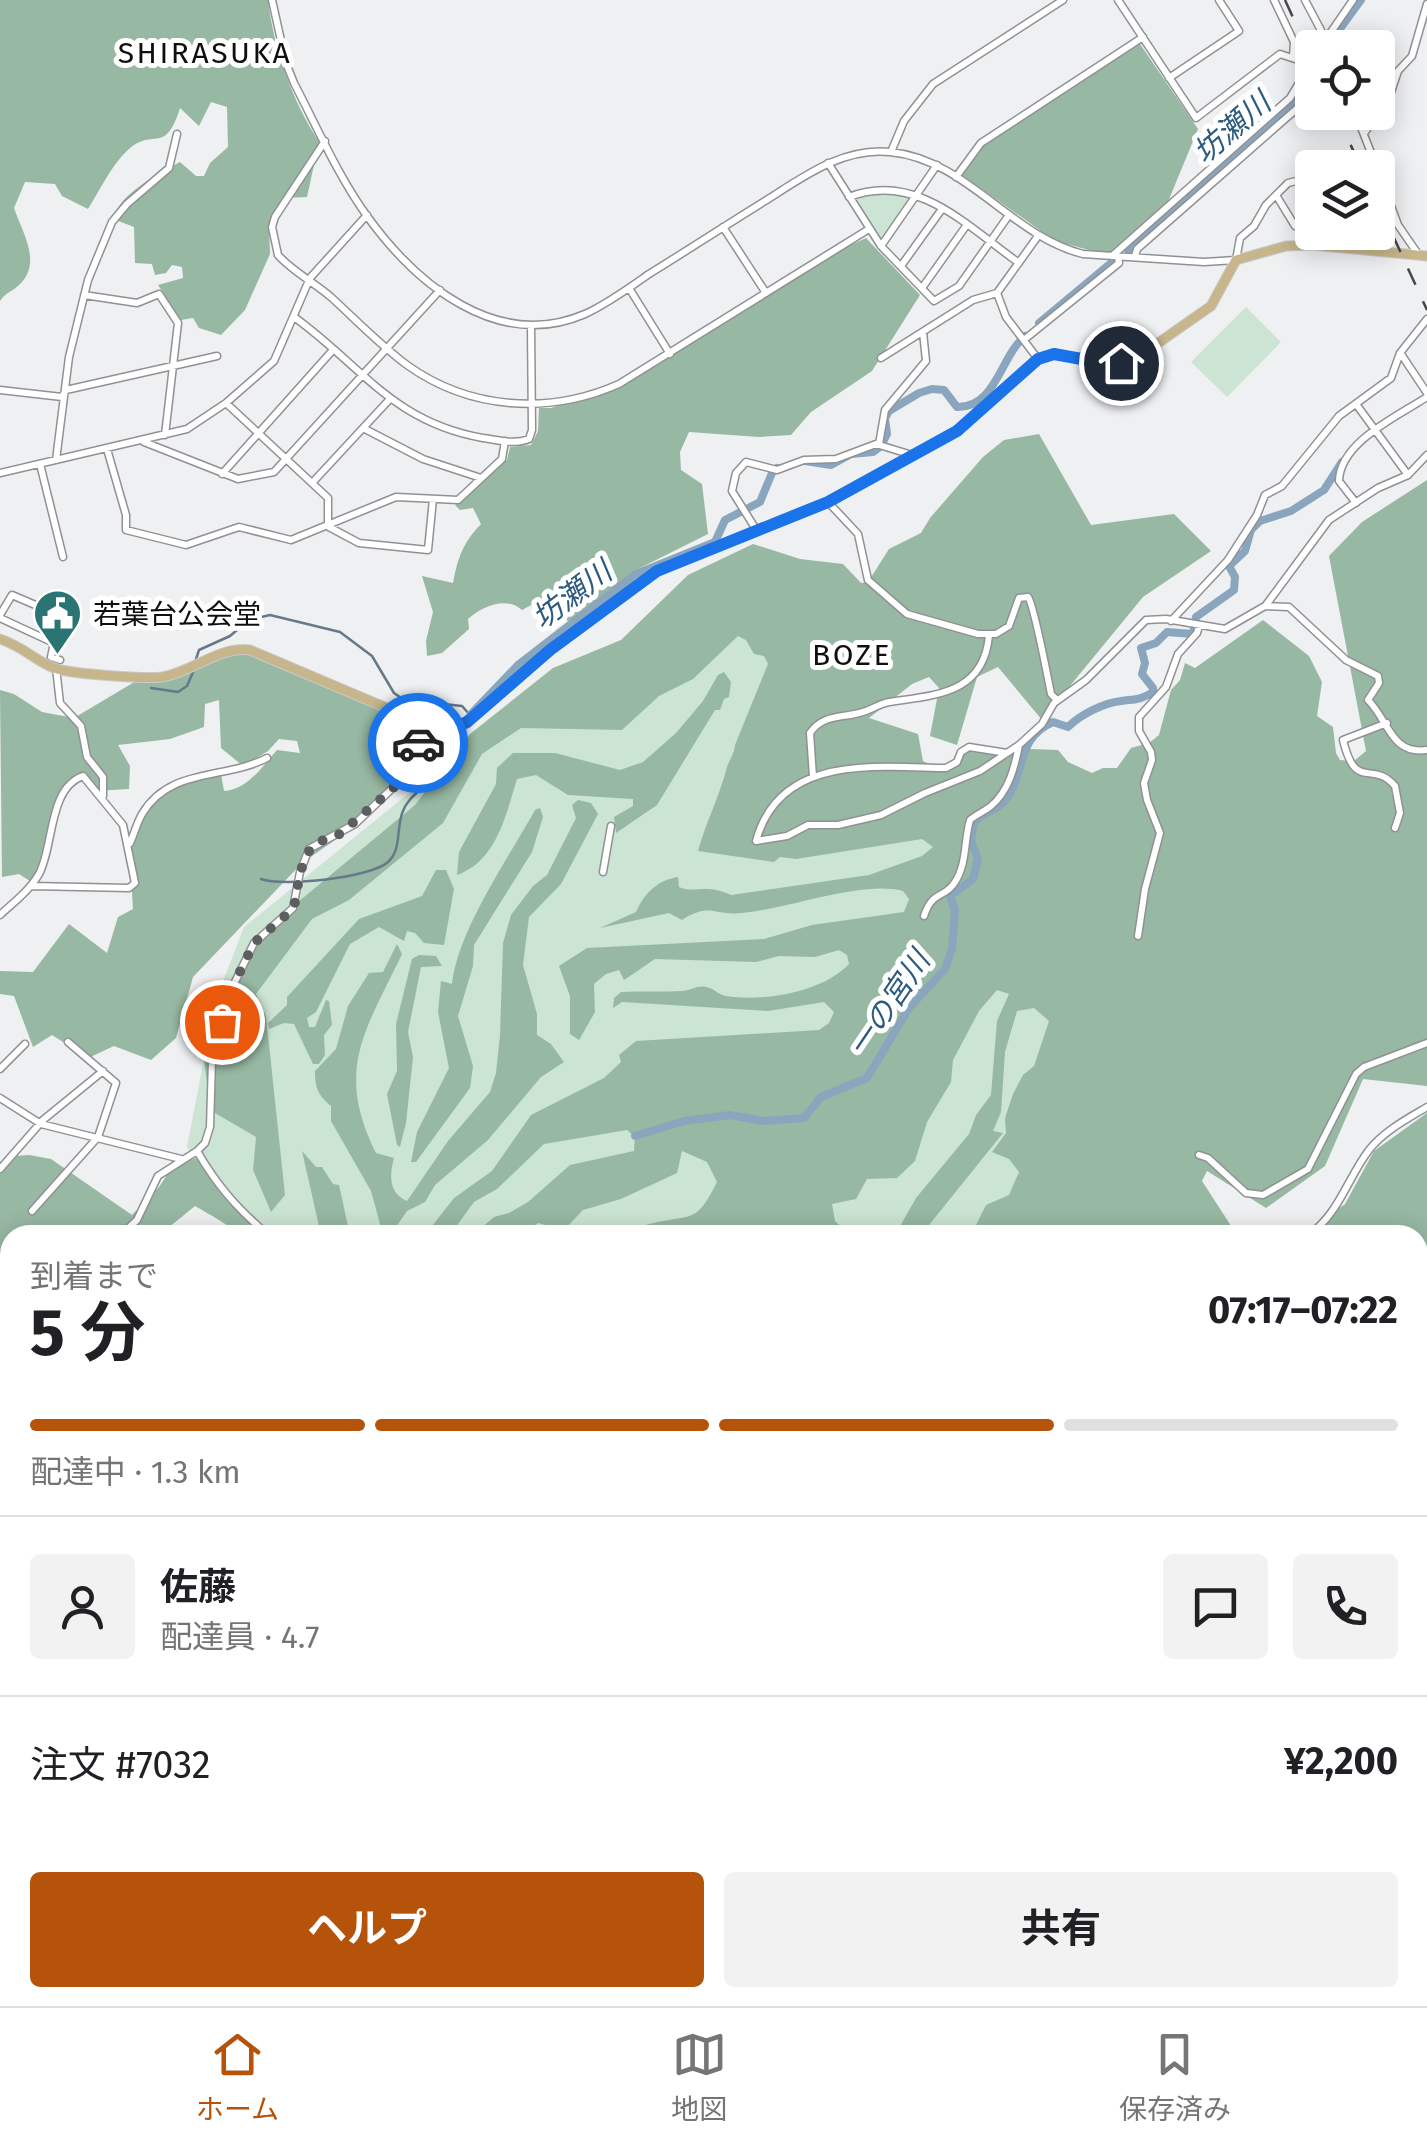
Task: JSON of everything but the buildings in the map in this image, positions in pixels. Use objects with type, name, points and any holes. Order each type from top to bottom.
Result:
[{"type":"main road","points":[[1,639],[58,664],[154,678],[183,672],[226,651],[250,650],[426,724],[456,727],[467,722],[550,650],[657,571],[828,502],[957,431],[1038,359],[1054,354],[1109,364],[1133,359],[1211,306],[1236,260],[1295,246]]},
{"type":"main road","points":[[1363,250],[1423,255]]},
{"type":"street","points":[[272,0],[286,63],[367,216],[389,243],[440,290],[467,310],[503,323],[531,326],[586,314],[828,163],[852,156],[891,152],[936,165],[1064,250],[1204,262],[1236,260],[1242,235],[1254,226],[1266,205],[1288,183],[1295,181]]},
{"type":"street","points":[[891,152],[904,121],[933,84],[1063,0]]},
{"type":"street","points":[[1118,0],[1196,118],[1280,54],[1293,58],[1294,42],[1274,0]]},
{"type":"street","points":[[1169,78],[1238,31],[1219,0]]},
{"type":"street","points":[[1305,0],[1321,30]]},
{"type":"street","points":[[1331,30],[1354,0]]},
{"type":"street","points":[[1371,150],[1365,132],[1390,95],[1398,71],[1412,56],[1427,4]]},
{"type":"street","points":[[956,177],[981,144],[1143,38]]},
{"type":"street","points":[[1115,256],[1295,90]]},
{"type":"street","points":[[1135,257],[1138,248],[1295,110]]},
{"type":"street","points":[[56,460],[74,329],[84,295],[112,222],[168,168],[177,134]]},
{"type":"street","points":[[325,141],[282,203],[272,227],[278,255],[420,374],[456,391],[496,402],[532,405],[598,394],[670,354],[869,228]]},
{"type":"street","points":[[828,163],[881,246],[934,301],[959,286],[1009,215]]},
{"type":"street","points":[[881,246],[936,165]]},
{"type":"street","points":[[849,197],[877,188],[918,193],[1018,263]]},
{"type":"street","points":[[1276,195],[1295,226]]},
{"type":"street","points":[[901,266],[942,210]]},
{"type":"street","points":[[0,473],[187,429],[226,402],[274,361],[310,278],[367,216]]},
{"type":"street","points":[[1395,217],[1423,255]]},
{"type":"street","points":[[922,288],[966,226]]},
{"type":"street","points":[[723,227],[766,293]]},
{"type":"street","points":[[881,358],[973,300],[997,292],[1038,236]]},
{"type":"street","points":[[1024,339],[1119,263],[1115,256]]},
{"type":"street","points":[[629,288],[670,354]]},
{"type":"street","points":[[142,442],[238,478],[274,472],[440,290]]},
{"type":"street","points":[[997,292],[1006,317],[1038,359]]},
{"type":"street","points":[[84,295],[137,304],[159,294],[178,322],[165,435]]},
{"type":"street","points":[[294,317],[389,400],[448,429],[505,442],[528,439],[532,430],[531,326]]},
{"type":"street","points":[[1170,620],[1228,560],[1265,496],[1282,486],[1339,416],[1392,378],[1400,353],[1427,320]]},
{"type":"street","points":[[878,444],[885,410],[926,361],[923,332]]},
{"type":"street","points":[[222,474],[332,350]]},
{"type":"street","points":[[1356,503],[1338,476],[1357,446],[1427,395],[1400,353]]},
{"type":"street","points":[[0,390],[62,397],[66,390],[217,356]]},
{"type":"street","points":[[312,482],[389,400]]},
{"type":"street","points":[[226,402],[328,498],[328,526]]},
{"type":"street","points":[[1356,404],[1408,475]]},
{"type":"street","points":[[363,428],[423,459],[480,478]]},
{"type":"street","points":[[107,448],[126,515],[126,530],[186,544],[239,526],[291,540],[396,497],[458,500],[502,459],[505,442]]},
{"type":"street","points":[[758,532],[732,491],[732,481],[744,464],[750,462],[777,470],[804,460],[825,462],[878,444],[912,455]]},
{"type":"street","points":[[1007,753],[969,746],[957,762],[946,768],[859,767],[812,777],[772,804],[756,842],[786,836],[808,825],[838,825],[881,815],[966,778],[1007,753],[1019,745],[1036,731],[1057,700],[1086,680],[1146,620],[1225,629],[1265,606],[1329,520],[1378,488],[1408,475],[1427,455]]},
{"type":"street","points":[[40,464],[63,557]]},
{"type":"street","points":[[328,526],[359,542],[428,550],[433,499]]},
{"type":"street","points":[[828,502],[858,534],[868,580],[907,614],[989,634],[1004,632],[1020,598],[1031,600],[1051,694],[1057,700]]},
{"type":"street","points":[[1,639],[2,619],[12,596],[60,616],[51,657],[58,664],[60,703],[81,726],[88,757],[106,786],[102,796]]},
{"type":"street","points":[[1265,606],[1284,606],[1297,612],[1346,660],[1378,676],[1379,683],[1368,700],[1378,708],[1392,740],[1413,752],[1427,750]]},
{"type":"street","points":[[2,619],[54,643]]},
{"type":"street","points":[[1138,936],[1160,832],[1146,800],[1144,783],[1152,752],[1139,731],[1139,718],[1166,687],[1178,654],[1197,634],[1195,625]]},
{"type":"street","points":[[812,777],[810,733],[821,721],[864,713],[888,702],[910,702],[944,693],[976,672],[988,652],[989,634]]},
{"type":"street","points":[[1387,723],[1343,740],[1350,766],[1356,772],[1380,776],[1395,786],[1400,813],[1395,828]]},
{"type":"street","points":[[132,1225],[158,1176],[198,1151],[210,1128],[212,1060],[230,992],[254,943],[294,908],[300,872],[310,849],[317,842],[336,837],[389,792],[406,770],[426,724]]},
{"type":"street","points":[[924,916],[932,898],[954,886],[961,871],[970,820],[995,803],[1003,792],[1012,776],[1019,745]]},
{"type":"street","points":[[129,844],[153,798],[171,784],[192,776],[243,769],[267,758]]},
{"type":"street","points":[[0,915],[31,886],[45,859],[52,815],[74,781],[84,776],[123,825],[136,880],[130,888],[31,886]]},
{"type":"street","points":[[603,872],[610,826]]},
{"type":"street","points":[[32,1211],[98,1137],[116,1083],[68,1042]]},
{"type":"street","points":[[1200,1155],[1246,1193],[1263,1196],[1308,1169],[1356,1074],[1364,1066],[1427,1043]]},
{"type":"street","points":[[0,1069],[24,1044]]},
{"type":"street","points":[[0,1169],[41,1124],[103,1071]]},
{"type":"street","points":[[0,1098],[41,1124],[182,1159]]},
{"type":"street","points":[[1321,1225],[1330,1218],[1366,1154],[1427,1106]]},
{"type":"street","points":[[198,1151],[212,1179],[257,1225]]},
{"type":"green space","points":[[0,0],[268,0],[286,74],[319,142],[307,197],[282,198],[269,226],[270,254],[245,310],[221,335],[199,328],[193,318],[181,320],[158,285],[183,278],[182,267],[172,265],[166,273],[155,275],[152,264],[135,263],[134,227],[113,219],[131,193],[180,162],[196,176],[204,176],[210,163],[228,147],[227,107],[211,102],[199,126],[180,108],[169,132],[129,149],[88,209],[62,196],[55,184],[25,182],[14,208],[28,247],[29,267],[19,285],[0,301]]},
{"type":"green space","points":[[1138,41],[1198,129],[1165,209],[1112,256],[1055,241],[962,175],[991,136]]},
{"type":"green space","points":[[882,191],[912,197],[881,242],[855,199]]},
{"type":"green space","points":[[866,238],[920,295],[872,371],[811,412],[791,435],[689,432],[680,452],[681,470],[702,484],[708,534],[634,571],[574,619],[568,621],[542,599],[522,610],[509,604],[495,604],[468,619],[469,629],[442,653],[427,656],[426,641],[433,612],[422,576],[453,583],[462,551],[481,524],[473,508],[460,510],[455,505],[507,460],[510,447],[531,445],[538,431],[539,408],[551,408],[614,387],[838,251]]},
{"type":"green space","points":[[1246,307],[1281,342],[1227,397],[1191,362]]},
{"type":"green space","points":[[1039,434],[1091,525],[1174,514],[1211,551],[1143,597],[1042,720],[998,667],[977,677],[957,745],[930,736],[939,688],[929,677],[912,684],[869,718],[918,734],[923,761],[927,763],[952,767],[968,747],[1058,750],[1068,762],[1092,773],[1117,768],[1131,748],[1149,743],[1159,735],[1171,690],[1180,680],[1185,663],[1195,668],[1263,620],[1309,656],[1322,682],[1317,716],[1333,727],[1340,760],[1354,761],[1366,751],[1329,556],[1362,522],[1427,480],[1427,1086],[1363,1079],[1325,1166],[1266,1208],[1207,1171],[1202,1181],[1231,1225],[976,1225],[986,1205],[1009,1195],[1019,1172],[1009,1159],[992,1152],[1006,1133],[1005,1118],[1013,1094],[1023,1075],[1034,1066],[1049,1021],[1034,1008],[1017,1011],[1005,1052],[1001,1112],[993,1131],[1003,1133],[929,1225],[901,1225],[916,1198],[969,1134],[976,1115],[991,1095],[997,1021],[1009,994],[997,990],[979,1011],[953,1060],[951,1082],[927,1122],[915,1161],[897,1178],[867,1179],[856,1199],[832,1204],[839,1225],[647,1225],[692,1215],[704,1205],[717,1182],[707,1162],[682,1151],[677,1173],[621,1199],[583,1210],[569,1225],[485,1225],[528,1202],[570,1165],[634,1151],[635,1137],[627,1130],[544,1144],[497,1189],[474,1202],[457,1225],[433,1225],[454,1198],[492,1171],[531,1115],[604,1078],[621,1062],[619,1055],[636,1041],[819,1030],[829,1023],[834,1012],[824,1002],[768,1011],[622,1002],[613,1008],[614,998],[621,992],[703,987],[726,996],[775,996],[824,982],[849,964],[847,955],[839,950],[815,957],[779,956],[756,962],[655,959],[624,980],[619,970],[594,984],[595,1012],[579,1040],[570,1034],[570,996],[559,966],[587,948],[764,939],[812,925],[904,912],[909,899],[903,891],[867,889],[761,910],[706,911],[682,920],[669,913],[600,928],[636,912],[652,889],[678,877],[679,887],[731,895],[869,875],[922,856],[933,847],[922,839],[796,859],[780,857],[774,862],[698,851],[768,664],[764,656],[754,654],[746,640],[738,636],[693,679],[659,696],[622,730],[521,728],[482,754],[443,823],[349,900],[312,919],[256,994],[266,1016],[285,1195],[271,1212],[253,1170],[256,1137],[210,1110],[204,1058],[251,941],[415,805],[470,734],[553,668],[621,640],[688,575],[753,544],[800,559],[843,564],[861,583],[868,582],[889,549],[921,533],[983,457],[1004,440]]},
{"type":"green space","points":[[759,616],[911,817],[1073,1000],[1017,1156],[1020,1187],[991,1225],[234,1225],[187,1147],[215,1002],[244,927],[473,741]]},
{"type":"green space","points":[[246,649],[424,723],[403,772],[348,831],[302,863],[193,977],[176,1038],[151,1060],[114,1046],[88,1058],[52,1035],[33,1047],[14,996],[0,994],[0,971],[33,972],[69,924],[107,953],[118,917],[133,909],[129,844],[151,802],[181,780],[221,774],[224,791],[232,790],[254,776],[277,750],[300,753],[297,741],[279,739],[243,766],[221,748],[219,700],[205,704],[204,727],[170,739],[118,745],[130,766],[129,789],[95,791],[78,777],[65,788],[33,883],[19,874],[2,877],[0,690],[42,712],[74,718],[136,681]]},
{"type":"green space","points":[[724,672],[731,682],[729,697],[720,710],[715,710],[657,805],[616,833],[614,817],[633,806],[633,799],[568,795],[536,775],[517,779],[491,848],[471,868],[457,875],[459,852],[496,784],[497,768],[513,753],[555,753],[620,770],[643,762],[676,733]]},
{"type":"green space","points":[[578,800],[591,803],[598,814],[561,884],[529,917],[523,965],[537,1014],[537,1035],[551,1044],[564,1062],[541,1077],[488,1140],[435,1185],[425,1202],[407,1211],[397,1225],[380,1225],[371,1191],[331,1121],[331,1106],[318,1091],[315,1071],[336,1049],[348,1006],[369,973],[383,972],[397,944],[402,954],[367,1028],[356,1073],[364,1123],[376,1153],[394,1158],[392,1183],[407,1201],[448,1141],[490,1092],[500,1035],[503,943],[511,915],[533,886],[547,875],[576,818],[572,805]]},
{"type":"green space","points":[[540,808],[543,817],[532,852],[474,945],[473,966],[458,1016],[473,1066],[470,1088],[416,1162],[411,1162],[417,1132],[449,1068],[438,1012],[441,981],[452,984],[474,918],[535,810]]},
{"type":"green space","points":[[436,870],[446,870],[454,889],[444,945],[424,943],[407,931],[404,941],[379,927],[350,944],[316,1012],[307,1018],[309,1027],[315,1027],[326,1000],[329,1001],[332,1025],[324,1035],[325,1055],[319,1064],[313,1064],[294,1024],[269,1029],[268,1023],[287,1005],[287,997],[359,919],[422,896]]},
{"type":"green space","points":[[419,955],[436,956],[442,966],[421,967],[408,1032],[413,1057],[400,1147],[387,1094],[397,1071],[396,1024],[412,959]]},
{"type":"green space","points":[[1427,1113],[1427,1225],[1316,1225],[1345,1204],[1374,1151]]},
{"type":"green space","points":[[302,1151],[316,1167],[322,1167],[333,1184],[339,1185],[348,1225],[319,1225]]},
{"type":"green space","points":[[15,1156],[51,1159],[132,1215],[173,1166],[196,1158],[227,1201],[251,1221],[249,1225],[226,1225],[195,1206],[172,1225],[0,1225],[0,1165]]},
{"type":"waterway","name":"坊瀬川","points":[[1339,30],[1361,0]]},
{"type":"waterway","name":"坊瀬川","points":[[1128,250],[1295,103]]},
{"type":"waterway","name":"坊瀬川","points":[[1039,323],[1111,263]]},
{"type":"waterway","name":"坊瀬川","points":[[805,461],[831,465],[851,454],[873,452],[887,434],[885,418],[889,411],[919,393],[944,390],[957,407],[981,399],[1025,336]]},
{"type":"waterway","name":"一の宮川","points":[[635,1136],[684,1121],[730,1115],[763,1121],[804,1118],[821,1097],[867,1078],[909,1008],[945,969],[952,949],[955,911],[950,896],[973,879],[978,859],[971,841],[974,822],[1007,798],[1033,737],[1053,722],[1068,727],[1100,707],[1153,692],[1142,674],[1145,663],[1141,648],[1156,643],[1167,632],[1193,634],[1196,617],[1234,590],[1235,577],[1229,566],[1245,551],[1251,530],[1260,521],[1291,511],[1324,490],[1342,462]]},
{"type":"waterway","name":"坊瀬川","points":[[471,714],[518,665],[636,574],[715,542],[725,520],[760,502],[777,468]]},
{"type":"waterway","points":[[196,659],[199,650],[230,636],[249,620],[270,615],[340,632],[372,656],[394,693],[404,700],[462,706],[470,715]]},
{"type":"waterway","points":[[151,688],[178,692],[187,686],[193,672]]},
{"type":"waterway","points":[[261,879],[326,880],[364,873],[388,862],[395,851],[405,806],[437,771],[460,730]]},
{"type":"railway","points":[[1285,0],[1299,30]]},
{"type":"railway","points":[[1344,130],[1353,150]]},
{"type":"railway","points":[[1395,240],[1427,310]]},
{"type":"way so far","points":[[222,1022],[230,992],[254,943],[294,908],[300,872],[310,849],[317,842],[336,837],[389,792],[401,780],[418,743]]},
{"type":"place","name":"若葉台公会堂","points":[[58,656]]},
{"type":"district","name":"SHIRASUKA","points":[[205,53]]},
{"type":"district","name":"BOZE","points":[[852,655]]},
{"type":"route","points":[[418,743],[426,724],[456,727],[474,718],[550,650],[657,571],[828,502],[935,444],[970,422],[1028,364],[1054,354],[1096,363],[1121,363]]}]
